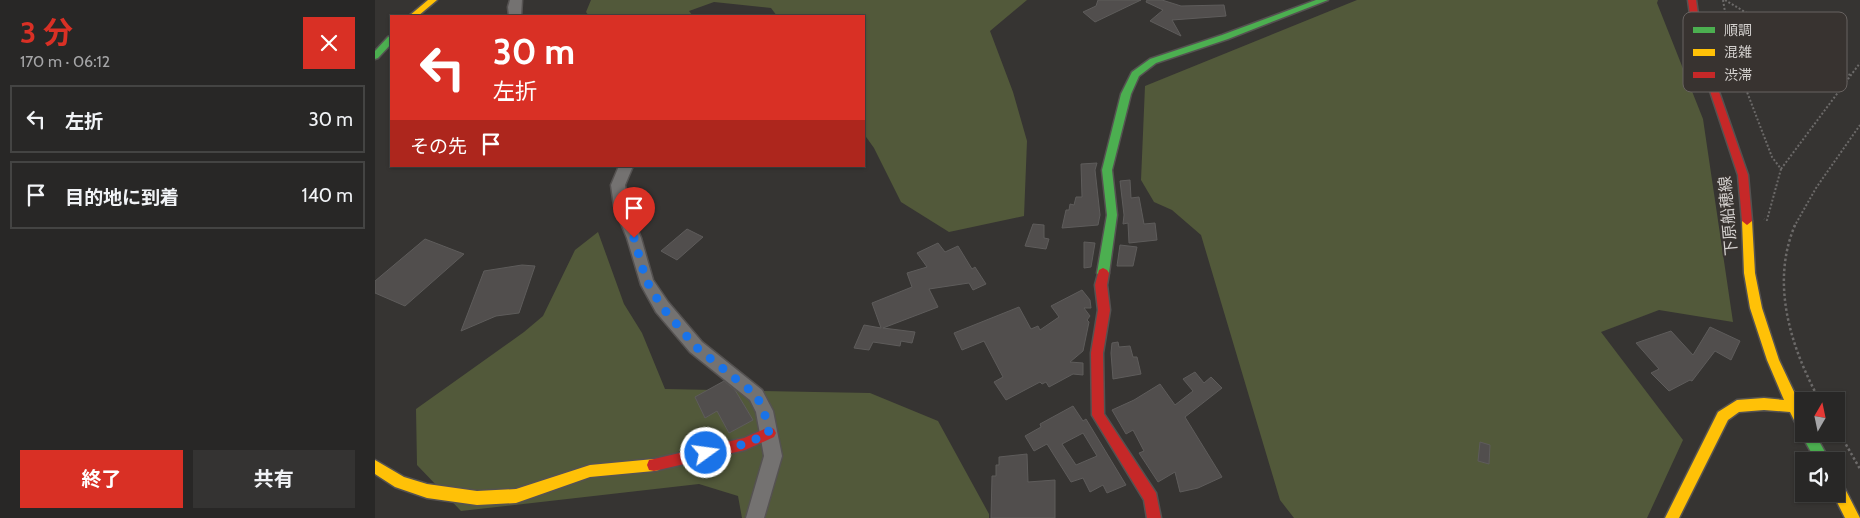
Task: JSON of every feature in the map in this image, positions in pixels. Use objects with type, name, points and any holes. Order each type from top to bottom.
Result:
[{"type":"street","points":[[414,15],[433,0]]},
{"type":"street","points":[[515,15],[516,0]]},
{"type":"street","points":[[1154,518],[1151,498],[1098,415],[1097,353],[1104,310],[1101,285],[1112,215],[1107,170],[1126,94],[1135,74],[1153,61],[1225,38],[1323,0]]},
{"type":"street","points":[[375,56],[390,40]]},
{"type":"street","name":"下原船穂線","points":[[1715,92],[1743,175],[1752,289],[1762,330],[1795,410]]},
{"type":"street","points":[[626,167],[618,185],[621,206],[634,238],[646,280],[662,307],[696,347],[756,395],[764,411],[773,456],[755,518]]},
{"type":"street","points":[[1672,518],[1723,416],[1737,406],[1763,404],[1793,406]]},
{"type":"street","points":[[375,466],[400,482],[427,491],[477,498],[517,496],[590,471],[647,467],[745,444],[769,433]]},
{"type":"street","points":[[1844,502],[1853,518]]},
{"type":"path","points":[[1724,0],[1744,12]]},
{"type":"path","points":[[1847,79],[1860,63]]},
{"type":"path","points":[[1746,92],[1773,157],[1781,169]]},
{"type":"path","points":[[1745,211],[1767,220],[1781,169],[1838,92]]},
{"type":"path","points":[[1815,392],[1808,379],[1787,319],[1784,256],[1803,209],[1860,125]]},
{"type":"path","points":[[1844,442],[1860,468]]},
{"type":"green space","points":[[591,0],[1027,0],[990,31],[1013,92],[1027,141],[1024,216],[949,232],[901,202],[874,148],[865,135],[865,15],[776,15],[771,8],[714,2],[689,11],[692,15],[588,15],[586,12]]},
{"type":"green space","points":[[1357,0],[1658,0],[1657,3],[1683,69],[1683,92],[1692,92],[1703,119],[1733,322],[1659,310],[1601,332],[1683,440],[1647,518],[1294,518],[1280,500],[1201,235],[1172,210],[1154,202],[1141,180],[1145,86]]},
{"type":"green space","points":[[598,232],[624,304],[642,333],[665,389],[870,393],[938,421],[989,514],[989,518],[742,518],[738,496],[699,484],[461,511],[417,465],[416,409],[524,332],[543,316],[575,250]]},
{"type":"building","points":[[1098,0],[1141,0],[1095,22],[1083,12],[1096,6]]},
{"type":"building","points":[[1147,0],[1162,0],[1181,6],[1224,5],[1226,16],[1172,20],[1181,36],[1150,21],[1163,10],[1146,2]]},
{"type":"building","points":[[1097,163],[1095,170],[1100,215],[1098,225],[1062,228],[1066,210],[1069,210],[1070,204],[1074,205],[1076,197],[1082,197],[1081,164]]},
{"type":"building","points":[[1130,180],[1131,198],[1139,197],[1144,224],[1155,223],[1157,240],[1129,243],[1128,223],[1123,224],[1124,215],[1120,181]]},
{"type":"building","points":[[1033,224],[1044,225],[1044,238],[1049,239],[1046,249],[1025,246]]},
{"type":"building","points":[[687,229],[703,237],[677,260],[661,251]]},
{"type":"building","points":[[425,239],[464,254],[405,306],[375,293],[375,281]]},
{"type":"building","points":[[1084,242],[1095,243],[1091,267],[1084,268]]},
{"type":"building","points":[[938,243],[945,252],[958,246],[972,269],[975,267],[986,284],[973,290],[969,283],[929,289],[938,307],[883,328],[915,332],[912,343],[901,341],[900,346],[873,342],[869,350],[854,348],[864,325],[881,328],[872,303],[912,287],[907,273],[927,267],[917,253]]},
{"type":"building","points":[[1120,245],[1137,247],[1133,266],[1117,266]]},
{"type":"building","points":[[522,265],[535,266],[519,313],[496,316],[461,331],[484,271]]},
{"type":"building","points":[[1082,290],[1090,300],[1091,308],[1084,308],[1090,316],[1087,320],[1089,322],[1083,351],[1070,362],[1083,363],[1083,375],[1073,374],[1049,387],[1046,382],[1042,384],[1040,382],[1006,400],[994,382],[1003,377],[984,341],[962,350],[954,333],[1019,307],[1031,329],[1038,326],[1040,330],[1059,317],[1051,306]]},
{"type":"building","points":[[1710,327],[1740,341],[1731,360],[1715,351],[1692,381],[1690,380],[1669,391],[1651,373],[1659,369],[1636,343],[1671,331],[1693,355]]},
{"type":"building","points":[[1118,342],[1119,347],[1130,346],[1133,357],[1137,357],[1141,374],[1113,379],[1112,343]]},
{"type":"building","points":[[1195,372],[1204,383],[1211,377],[1222,388],[1185,417],[1222,477],[1198,488],[1180,492],[1175,472],[1158,482],[1139,453],[1144,451],[1133,430],[1126,434],[1112,410],[1134,400],[1160,384],[1175,405],[1193,391],[1183,379]]},
{"type":"building","points":[[724,381],[735,390],[753,420],[729,433],[717,411],[705,418],[695,397]]},
{"type":"building","points":[[1073,406],[1083,421],[1086,419],[1126,485],[1107,493],[1103,485],[1090,492],[1083,478],[1071,482],[1047,444],[1034,451],[1025,436],[1041,427],[1040,424]],"holes":[[[1083,433],[1097,456],[1076,465],[1062,444]]]},
{"type":"building","points":[[1480,442],[1490,445],[1489,464],[1478,461]]},
{"type":"building","points":[[1027,454],[1028,482],[1055,480],[1055,518],[991,518],[992,476],[996,476],[996,465],[999,465],[999,457]]},
{"type":"traffic: fast","points":[[1103,273],[1112,215],[1107,170],[1126,94],[1135,74],[1153,61],[1225,37],[1324,0]]},
{"type":"traffic: fast","points":[[375,56],[390,40]]},
{"type":"traffic: fast","points":[[1812,442],[1818,452]]},
{"type":"traffic: slow","points":[[414,15],[433,0]]},
{"type":"traffic: slow","points":[[1747,221],[1748,256],[1756,308],[1766,343],[1795,409]]},
{"type":"traffic: slow","points":[[1672,518],[1723,416],[1737,406],[1764,404],[1793,406]]},
{"type":"traffic: slow","points":[[375,466],[400,482],[427,491],[477,498],[516,496],[590,471],[654,465]]},
{"type":"traffic: slow","points":[[1844,502],[1853,518]]},
{"type":"traffic: jam","points":[[1692,0],[1694,12]]},
{"type":"traffic: jam","points":[[1715,92],[1743,175],[1747,221]]},
{"type":"traffic: jam","points":[[1103,273],[1101,285],[1104,310],[1097,353],[1098,415],[1151,498],[1154,518]]},
{"type":"traffic: jam","points":[[654,465],[745,444],[769,433]]},
{"type":"route","points":[[634,238],[646,280],[662,307],[696,347],[756,395],[764,411],[769,433],[745,444],[706,453]]}]
